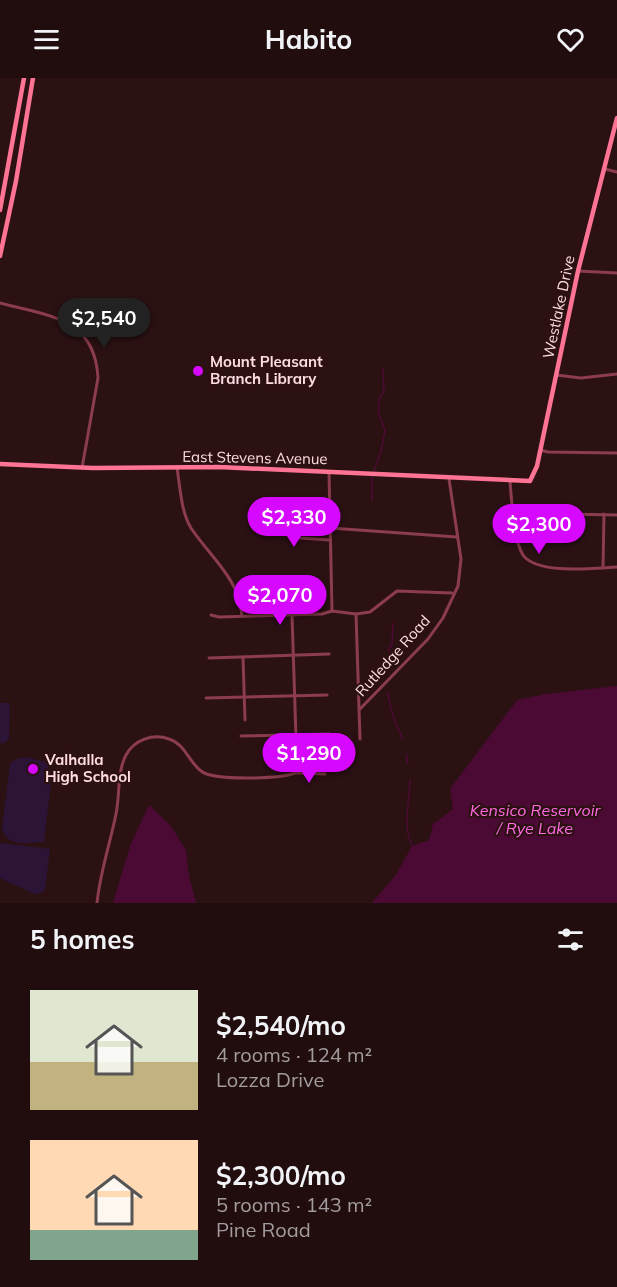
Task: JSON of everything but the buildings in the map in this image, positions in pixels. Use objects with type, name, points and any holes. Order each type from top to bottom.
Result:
[{"type":"street","points":[[0,210],[24,78]]},
{"type":"street","points":[[0,256],[16,182],[33,78]]},
{"type":"street","name":"Westlake Drive","points":[[510,482],[532,480],[578,271],[617,118]]},
{"type":"street","points":[[603,169],[617,172]]},
{"type":"street","points":[[578,271],[617,273]]},
{"type":"street","points":[[0,303],[67,322],[80,331],[92,346],[98,378],[82,468]]},
{"type":"street","points":[[556,375],[581,378],[617,374]]},
{"type":"street","points":[[540,450],[617,453]]},
{"type":"street","name":"East Stevens Avenue","points":[[0,464],[82,468],[329,472],[510,482]]},
{"type":"street","points":[[177,468],[188,522],[234,585],[239,597],[242,616]]},
{"type":"street","points":[[329,472],[332,611]]},
{"type":"street","name":"Rutledge Road","points":[[360,709],[428,639],[458,586],[460,574],[457,537],[449,479]]},
{"type":"street","points":[[510,482],[519,546],[530,561],[542,567],[617,567]]},
{"type":"street","points":[[514,513],[617,514]]},
{"type":"street","points":[[603,568],[604,514]]},
{"type":"street","points":[[264,526],[299,538],[330,540]]},
{"type":"street","points":[[330,528],[457,537]]},
{"type":"street","points":[[211,615],[219,617],[292,615],[322,614],[332,611],[356,614],[373,610],[397,591],[453,593]]},
{"type":"street","points":[[356,614],[360,740]]},
{"type":"street","points":[[292,615],[297,768],[295,773]]},
{"type":"street","points":[[208,658],[329,654]]},
{"type":"street","points":[[243,657],[245,720]]},
{"type":"street","points":[[206,698],[327,695]]},
{"type":"street","points":[[241,736],[329,734]]},
{"type":"street","points":[[97,903],[101,868],[116,815],[123,762],[137,743],[153,737],[174,741],[182,747],[198,768],[215,777],[295,773],[325,774]]},
{"type":"shaded area","points":[[0,703],[10,703],[9,738],[5,743],[0,743]]},
{"type":"shaded area","points":[[27,757],[45,762],[52,774],[44,842],[15,842],[5,836],[2,829],[10,764],[16,759]]},
{"type":"shaded area","points":[[0,843],[50,849],[45,890],[37,895],[0,878]]},
{"type":"water","name":"Kensico Reservoir / Rye Lake","points":[[617,686],[617,903],[372,903],[395,876],[412,846],[429,840],[433,824],[453,809],[450,789],[517,700],[546,694]]},
{"type":"water","points":[[149,805],[170,825],[186,850],[189,876],[196,903],[113,903],[130,846]]},
{"type":"waterway","points":[[374,471],[385,430],[378,412],[379,399],[384,391],[383,369]]},
{"type":"waterway","points":[[372,477],[372,501]]},
{"type":"waterway","points":[[391,659],[389,648],[392,644],[393,623]]},
{"type":"waterway","points":[[387,691],[392,713],[402,738]]},
{"type":"waterway","points":[[406,754],[408,764]]},
{"type":"waterway","points":[[410,779],[407,830],[412,846]]},
{"type":"place","name":"Mount Pleasant Branch Library","points":[[198,371]]},
{"type":"place","name":"Valhalla High School","points":[[33,769]]}]
